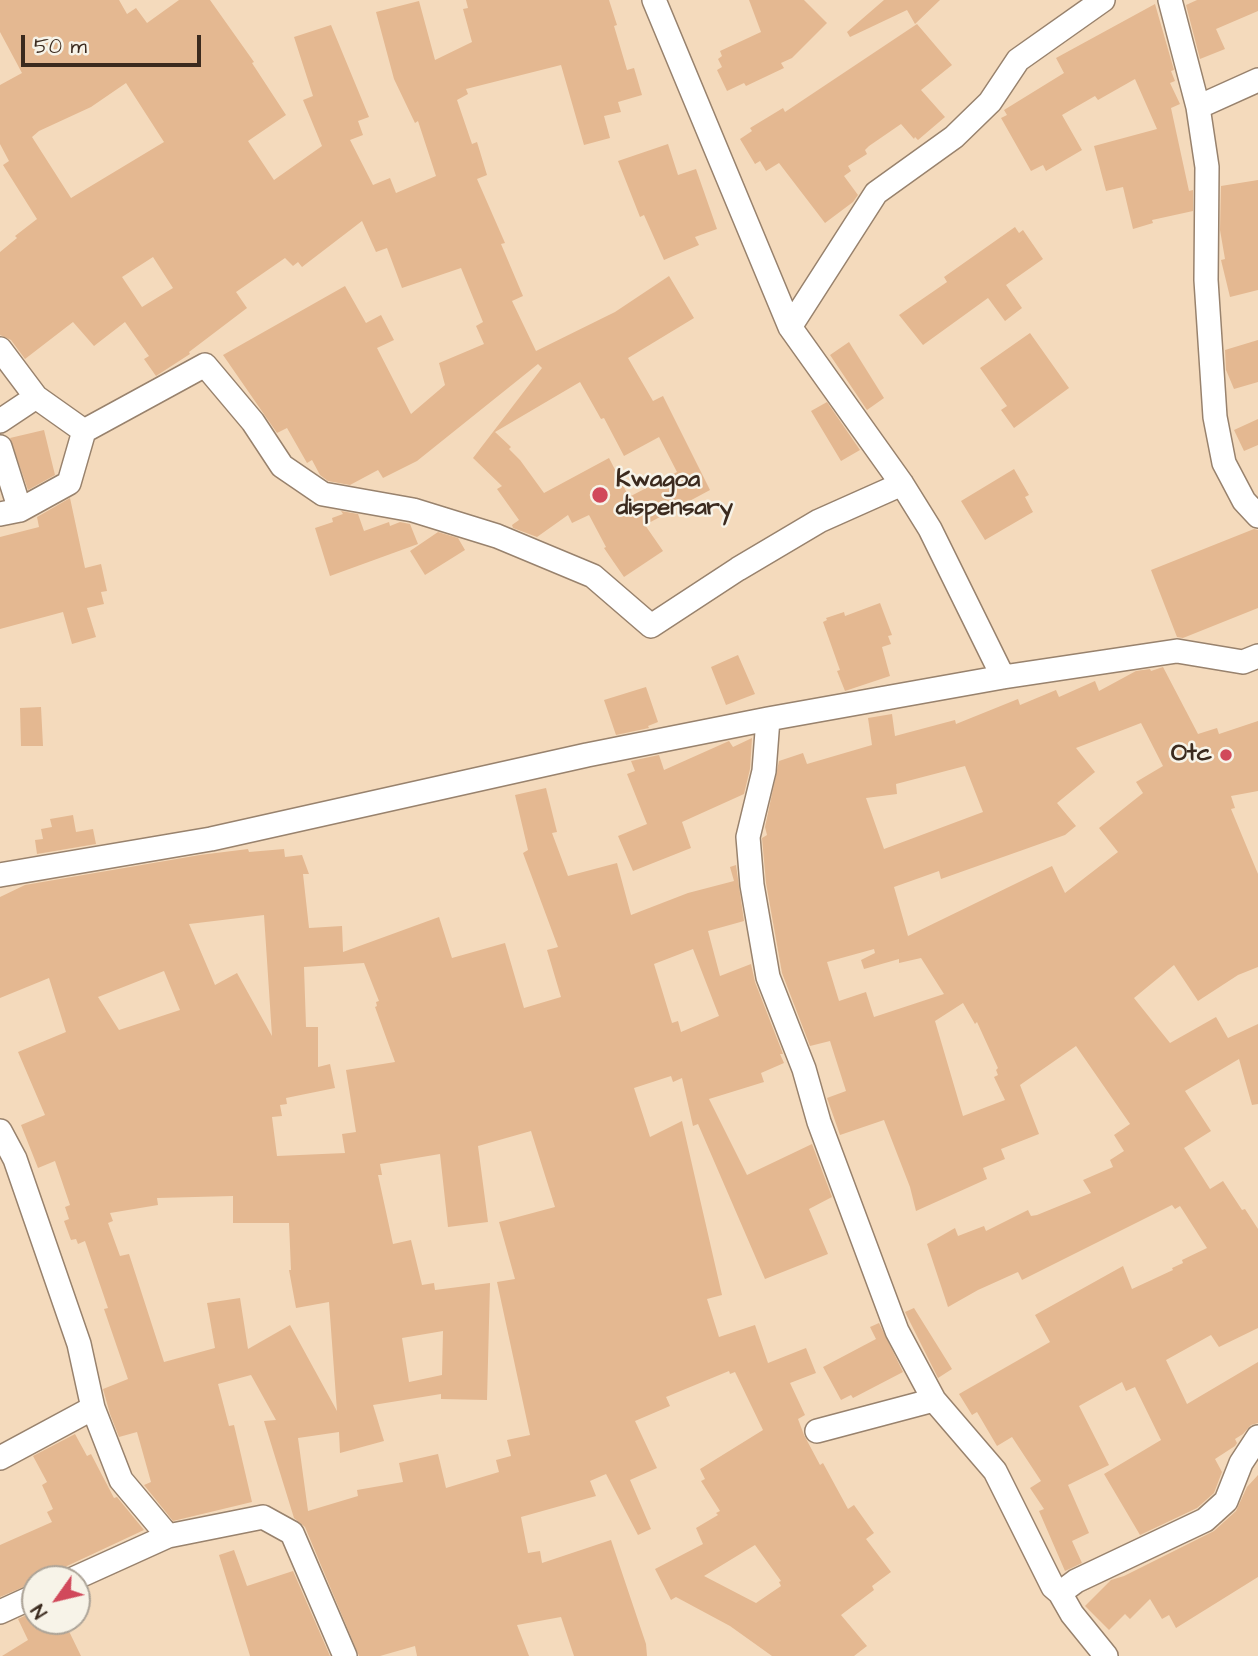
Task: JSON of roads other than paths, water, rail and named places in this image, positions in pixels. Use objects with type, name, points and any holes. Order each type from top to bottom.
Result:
[{"type":"street","points":[[654,0],[790,327],[902,484],[930,529],[1003,677]]},
{"type":"street","points":[[790,327],[876,193],[954,137],[990,102],[1018,60],[1103,0]]},
{"type":"street","points":[[1170,0],[1198,107],[1207,167],[1206,280],[1215,417],[1224,463],[1244,501],[1258,516]]},
{"type":"street","points":[[1198,107],[1258,80]]},
{"type":"street","points":[[0,349],[36,397],[84,431]]},
{"type":"street","points":[[0,447],[10,512],[69,483],[84,431],[205,365],[253,422],[282,466],[323,494],[413,510],[497,536],[593,576],[651,626],[738,569],[819,522],[902,484]]},
{"type":"street","points":[[0,421],[36,397]]},
{"type":"street","points":[[0,875],[211,839],[587,755],[1003,677],[1177,651],[1244,662],[1258,656]]},
{"type":"street","points":[[768,719],[764,771],[747,837],[752,884],[768,977],[804,1069],[819,1122],[897,1331],[934,1399],[995,1471],[1053,1587],[1106,1656]]},
{"type":"street","points":[[0,1131],[15,1159],[79,1344],[93,1408],[121,1480],[168,1536]]},
{"type":"street","points":[[817,1431],[934,1399]]},
{"type":"street","points":[[0,1458],[93,1408]]},
{"type":"street","points":[[1060,1593],[1076,1581],[1205,1520],[1226,1501],[1241,1463],[1258,1437]]},
{"type":"street","points":[[91,1571],[168,1536],[263,1517],[292,1533],[345,1656]]},
{"type":"street","points":[[0,1612],[21,1603]]},
{"type":"place","name":"Kwagoa dispensary","points":[[600,495]]},
{"type":"place","name":"Otc","points":[[1226,755]]}]
